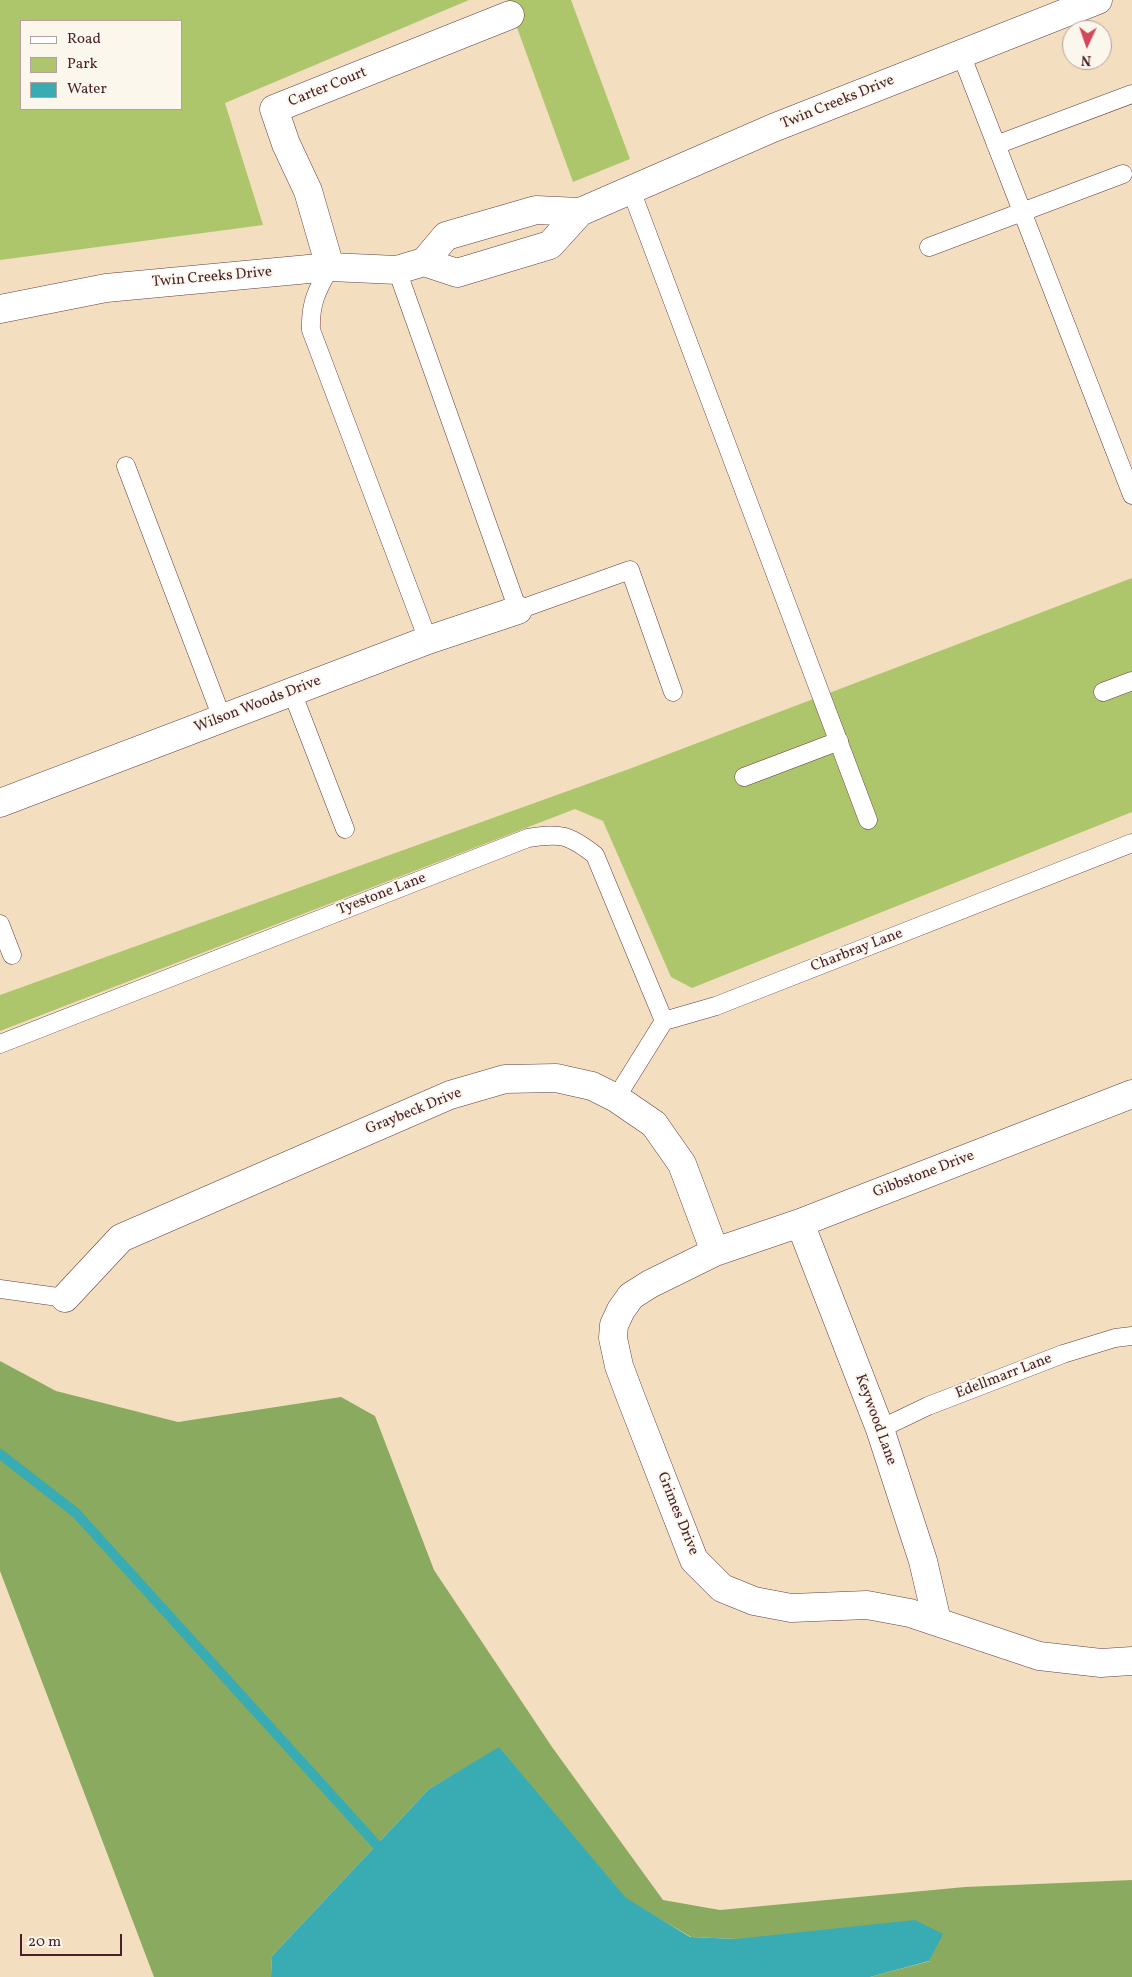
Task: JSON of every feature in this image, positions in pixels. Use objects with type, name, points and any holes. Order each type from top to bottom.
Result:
[{"type":"street","name":"Twin Creeks Drive","points":[[424,262],[457,273],[550,245],[580,212],[774,128],[961,54],[1085,2]]},
{"type":"street","name":"Carter Court","points":[[330,267],[308,192],[286,144],[274,109],[510,15]]},
{"type":"street","name":"Twin Creeks Drive","points":[[0,309],[106,288],[330,267],[397,270],[424,262],[446,236],[536,210],[580,212]]},
{"type":"street","name":"Wilson Woods Drive","points":[[0,803],[428,640],[518,610]]},
{"type":"street","name":"Graybeck Drive","points":[[65,1298],[121,1238],[450,1095],[505,1079],[556,1078],[592,1086],[616,1098],[654,1124],[682,1164],[714,1252]]},
{"type":"street","name":"Gibbstone Drive","points":[[714,1252],[800,1222],[1132,1094]]},
{"type":"street","name":"Keywood Lane","points":[[800,1222],[880,1429],[923,1561],[937,1621]]},
{"type":"street","name":"Grimes Drive","points":[[714,1252],[650,1284],[632,1296],[621,1310],[614,1325],[613,1338],[631,1398],[694,1560],[722,1588],[754,1601],[791,1608],[867,1605],[910,1612],[1039,1656],[1102,1663],[1132,1662]]},
{"type":"lane","points":[[961,54],[1132,495]]},
{"type":"lane","points":[[996,145],[1132,94]]},
{"type":"lane","points":[[929,247],[1123,174]]},
{"type":"lane","points":[[632,190],[868,820]]},
{"type":"lane","points":[[330,267],[315,294],[310,313],[311,330],[428,640]]},
{"type":"lane","points":[[397,270],[518,610],[630,570],[673,692]]},
{"type":"lane","points":[[126,466],[222,718]]},
{"type":"lane","points":[[1103,692],[1132,681]]},
{"type":"lane","points":[[292,692],[345,829]]},
{"type":"lane","points":[[744,777],[839,741]]},
{"type":"lane","name":"Tyestone Lane","points":[[0,1044],[528,838],[555,834],[578,842],[595,855],[664,1021]]},
{"type":"lane","name":"Charbray Lane","points":[[664,1021],[716,1006],[1132,843]]},
{"type":"lane","points":[[0,924],[12,955]]},
{"type":"lane","points":[[616,1098],[664,1021]]},
{"type":"lane","points":[[0,1289],[65,1298]]},
{"type":"lane","name":"Edellmarr Lane","points":[[880,1429],[928,1406],[1063,1354],[1114,1338],[1132,1336]]},
{"type":"green space","points":[[0,0],[469,0],[225,103],[263,225],[0,260]]},
{"type":"green space","points":[[507,0],[571,0],[630,159],[573,182]]},
{"type":"green space","points":[[1132,578],[1132,812],[692,988],[671,977],[603,821],[575,809],[0,1031],[0,995],[629,769]]},
{"type":"green space","points":[[0,1361],[56,1391],[178,1422],[341,1397],[375,1416],[434,1570],[552,1747],[663,1900],[720,1910],[965,1887],[1132,1880],[1132,1977],[870,1977],[930,1961],[736,1939],[691,1937],[626,1899],[499,1748],[429,1789],[272,1956],[271,1977],[154,1977],[0,1571]]},
{"type":"water","points":[[499,1747],[626,1898],[690,1937],[736,1939],[915,1920],[943,1934],[929,1961],[870,1977],[271,1977],[272,1956],[429,1789]]},
{"type":"waterway","points":[[0,1454],[76,1513],[385,1854]]}]
